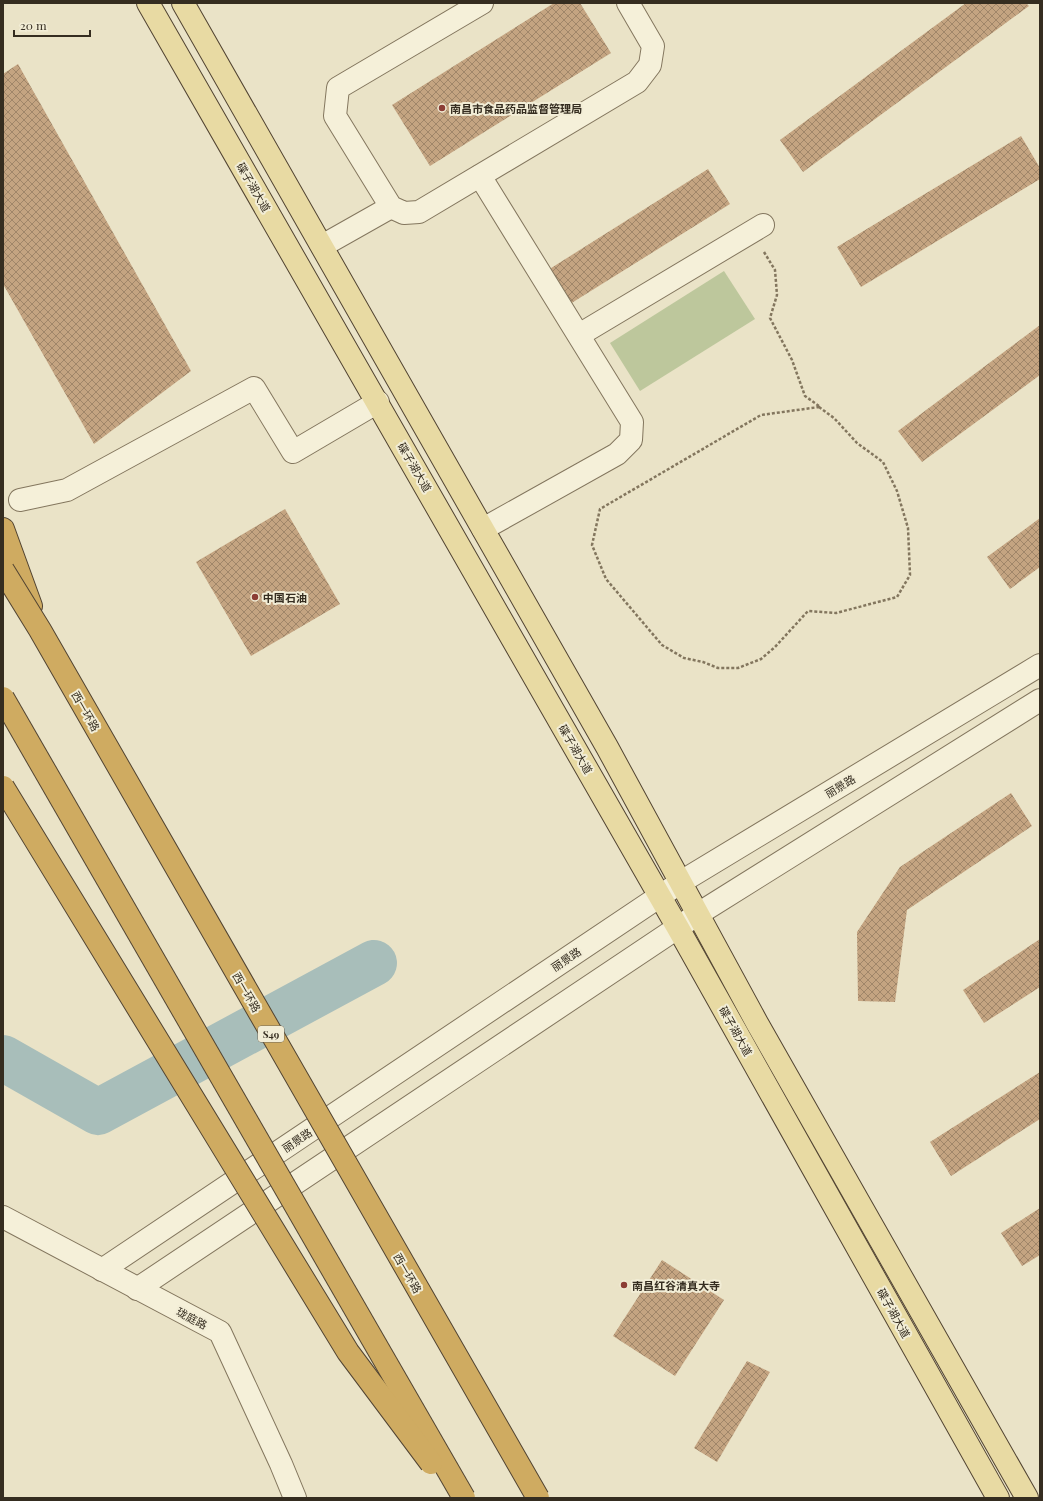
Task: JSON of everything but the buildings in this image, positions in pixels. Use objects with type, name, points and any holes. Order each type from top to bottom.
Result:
[{"type":"highway","points":[[3,529],[40,630]]},
{"type":"highway","name":"西一环路","points":[[3,570],[40,630],[538,1498]]},
{"type":"highway","points":[[3,698],[464,1498]]},
{"type":"highway","points":[[3,787],[348,1352],[457,1498]]},
{"type":"main road","name":"碟子湖大道","points":[[148,3],[660,896],[998,1498]]},
{"type":"main road","name":"碟子湖大道","points":[[183,3],[607,747],[754,1016],[1027,1498]]},
{"type":"street","points":[[482,3],[338,88],[335,116],[391,207],[404,213],[419,212],[637,82],[650,65],[653,46],[628,3]]},
{"type":"street","points":[[480,176],[632,422],[631,440],[617,454],[483,529]]},
{"type":"street","points":[[322,246],[391,207]]},
{"type":"street","points":[[579,336],[758,228]]},
{"type":"street","points":[[20,500],[67,490],[254,388],[293,452],[378,402]]},
{"type":"street","name":"丽景路","points":[[102,1270],[681,882],[1040,665]]},
{"type":"street","points":[[137,1289],[698,914],[1040,700]]},
{"type":"street","name":"珑庭路","points":[[3,1217],[220,1332],[281,1464],[295,1498]]},
{"type":"path","points":[[758,228],[775,270],[777,295],[770,318],[792,360],[805,396],[834,418],[857,443],[883,462],[897,491],[908,528],[910,575],[897,597],[836,613],[808,611],[775,647],[761,659],[738,668],[718,668],[684,658],[662,645],[606,579],[592,545],[600,508],[761,415],[819,407]]},
{"type":"green space","points":[[724,271],[755,319],[640,391],[610,343]]},
{"type":"waterway","points":[[3,1058],[98,1112],[374,963]]},
{"type":"place","name":"南昌市食品药品监督管理局","points":[[442,108]]},
{"type":"place","name":"中国石油","points":[[255,597]]},
{"type":"place","name":"南昌红谷清真大寺","points":[[624,1285]]}]
